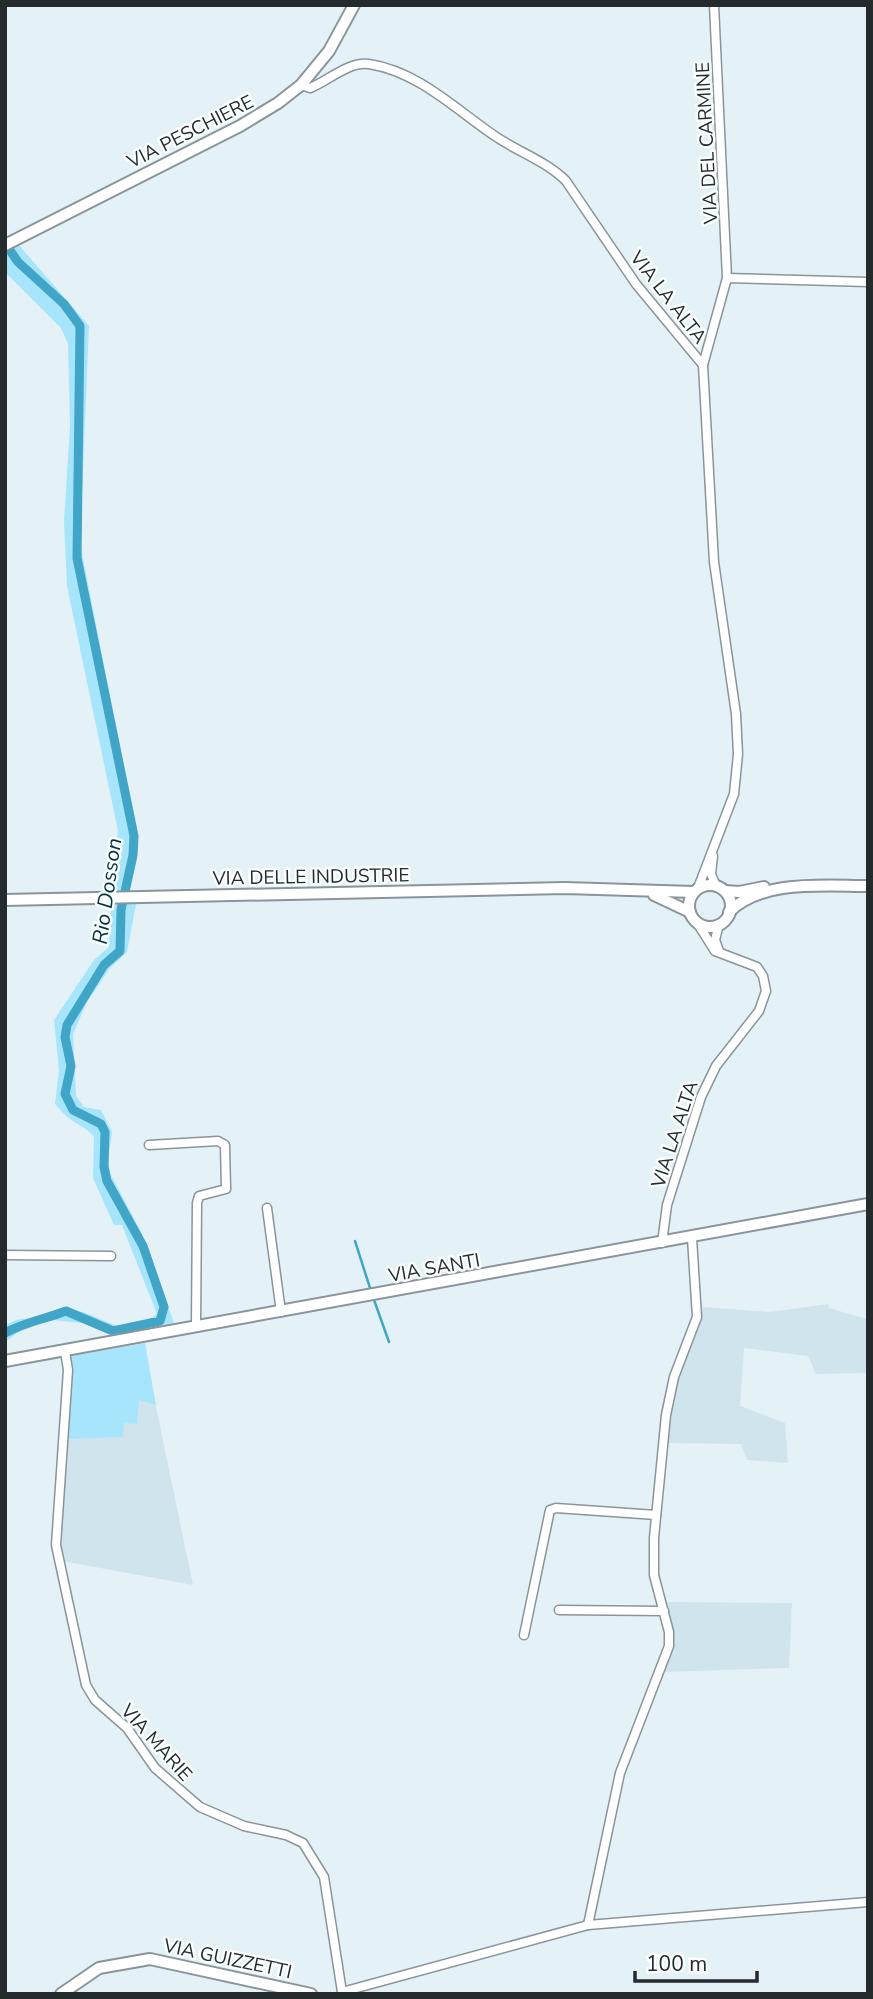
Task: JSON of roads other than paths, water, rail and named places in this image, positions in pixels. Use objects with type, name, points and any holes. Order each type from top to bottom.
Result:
[{"type":"street","name":"VIA PESCHIERE","points":[[8,243],[240,126],[301,85],[337,40],[354,5]]},
{"type":"street","name":"VIA DEL CARMINE","points":[[703,365],[727,278],[714,5]]},
{"type":"street","name":"VIA LA ALTA","points":[[301,85],[310,88],[354,65],[367,64],[408,76],[434,91],[496,137],[552,168],[566,181],[636,284],[703,365],[714,562],[736,714],[738,754],[734,794],[720,830]]},
{"type":"street","points":[[727,278],[868,282]]},
{"type":"street","points":[[720,830],[711,865],[730,901],[729,912]]},
{"type":"street","points":[[720,830],[696,890],[690,898],[693,917],[712,948],[720,954]]},
{"type":"street","points":[[696,890],[721,888],[739,892],[806,881],[868,880]]},
{"type":"street","points":[[720,954],[715,940],[719,925],[742,901],[771,892],[800,888],[868,886]]},
{"type":"street","name":"VIA DELLE INDUSTRIE","points":[[5,900],[617,888],[696,890]]},
{"type":"street","name":"VIA DELLE INDUSTRIE","points":[[617,888],[655,895],[693,917]]},
{"type":"street","points":[[693,917],[707,926],[719,925]]},
{"type":"street","name":"VIA LA ALTA","points":[[662,1243],[667,1205],[701,1097],[716,1066],[765,1000],[763,976],[757,967],[720,954]]},
{"type":"street","points":[[149,1145],[218,1141],[225,1145],[226,1189],[199,1196],[197,1203],[196,1327]]},
{"type":"street","name":"VIA SANTI","points":[[5,1361],[868,1204]]},
{"type":"street","points":[[267,1208],[281,1312]]},
{"type":"street","points":[[588,1925],[620,1773],[667,1652],[669,1632],[654,1575],[656,1515],[666,1415],[674,1377],[697,1317],[692,1238]]},
{"type":"street","points":[[5,1255],[110,1256]]},
{"type":"street","name":"VIA MARIE","points":[[65,1351],[68,1370],[56,1545],[86,1685],[95,1700],[127,1728],[155,1768],[200,1807],[244,1826],[286,1835],[303,1843],[324,1877],[342,1993]]},
{"type":"street","points":[[524,1635],[550,1510],[556,1508],[656,1515]]},
{"type":"street","points":[[559,1610],[664,1611]]},
{"type":"street","points":[[342,1993],[588,1925],[868,1902]]},
{"type":"street","name":"VIA GUIZZETTI","points":[[61,1994],[99,1968],[150,1959],[311,1994]]},
{"type":"waterway","name":"Rio Dosson","points":[[5,243],[18,262],[64,304],[80,326],[77,558],[134,836],[133,855],[121,910],[120,951],[104,965],[67,1025],[65,1037],[71,1066],[65,1094],[73,1110],[101,1124],[105,1132],[104,1167],[107,1181],[143,1246],[164,1307],[160,1321],[113,1331],[66,1311],[5,1333]]},
{"type":"waterway","points":[[355,1241],[371,1291]]},
{"type":"waterway","points":[[373,1297],[389,1342]]}]
